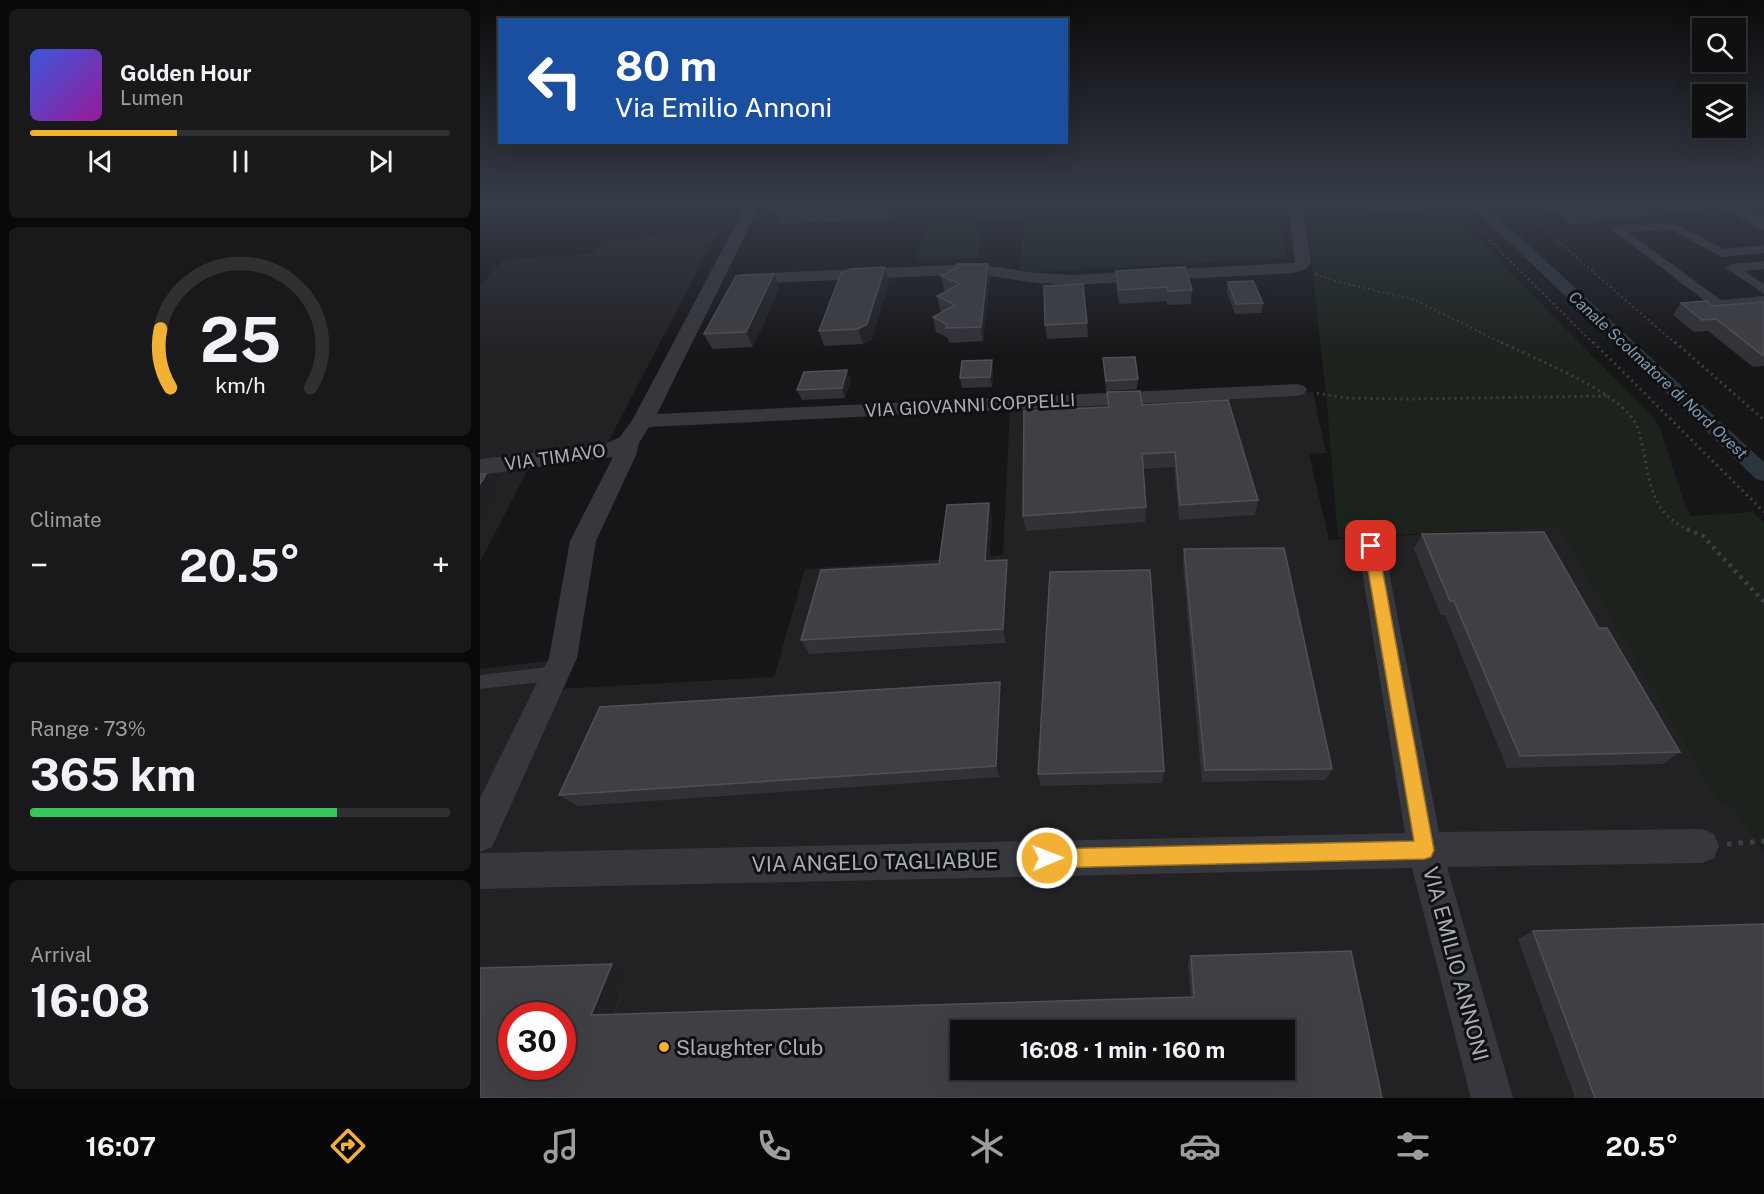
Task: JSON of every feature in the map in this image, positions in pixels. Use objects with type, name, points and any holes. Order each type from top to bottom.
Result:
[{"type":"street","points":[[480,835],[563,658],[583,541],[635,431],[729,252]]},
{"type":"street","points":[[715,280],[976,269],[1046,279],[1073,280],[1300,266],[1303,262],[1302,252]]},
{"type":"street","points":[[1647,252],[1718,304],[1764,300]]},
{"type":"street","points":[[1764,265],[1732,268],[1764,291]]},
{"type":"street","name":"VIA GIOVANNI COPPELLI","points":[[635,431],[1297,390]]},
{"type":"street","name":"VIA TIMAVO","points":[[480,467],[609,451],[635,431]]},
{"type":"street","name":"VIA EMILIO ANNONI","points":[[1371,546],[1425,850],[1492,1098]]},
{"type":"street","name":"VIA ANGELO TAGLIABUE","points":[[480,871],[1702,846]]},
{"type":"lane","points":[[480,682],[556,673]]},
{"type":"path","points":[[1502,252],[1764,512]]},
{"type":"path","points":[[1571,252],[1764,420]]},
{"type":"path","points":[[1300,266],[1335,282],[1384,290],[1413,299],[1610,396],[1632,417],[1638,428],[1654,496],[1663,513],[1677,525],[1703,536],[1764,602]]},
{"type":"path","points":[[1297,390],[1364,399],[1610,396]]},
{"type":"path","points":[[1702,846],[1764,841]]},
{"type":"shaded area","points":[[707,252],[606,446],[536,454],[480,562],[480,286],[503,260],[593,253]]},
{"type":"shaded area","points":[[919,252],[979,252],[978,258],[917,260]]},
{"type":"shaded area","points":[[1021,252],[1285,252],[1286,258],[1032,272],[1020,270]]},
{"type":"shaded area","points":[[1310,252],[1490,252],[1653,417],[1660,428],[1686,508],[1691,516],[1753,512],[1764,523],[1764,851],[1732,804],[1720,805],[1558,526],[1338,538],[1327,404]]},
{"type":"shaded area","points":[[1313,392],[1326,453],[1309,454],[1329,540],[1558,526],[1732,804],[1764,851],[1764,1098],[480,1098],[480,669],[554,660],[541,690],[774,677],[805,569],[1003,555],[1010,408]]},
{"type":"building","points":[[957,264],[988,264],[981,327],[946,328],[947,324],[933,317],[955,305],[937,296],[960,284],[941,276],[956,268]]},
{"type":"building","points":[[885,267],[867,324],[858,329],[819,331],[841,273],[851,269]]},
{"type":"building","points":[[1185,267],[1192,290],[1168,291],[1167,287],[1119,290],[1116,271]]},
{"type":"building","points":[[774,274],[746,332],[704,334],[736,276]]},
{"type":"building","points":[[1253,281],[1263,303],[1236,304],[1228,282]]},
{"type":"building","points":[[1083,284],[1087,323],[1045,325],[1044,286]]},
{"type":"building","points":[[1706,301],[1713,306],[1764,302],[1764,355],[1716,319],[1702,320],[1681,303]]},
{"type":"building","points":[[1135,357],[1138,379],[1106,381],[1103,358]]},
{"type":"building","points":[[992,360],[990,377],[960,378],[962,361]]},
{"type":"building","points":[[847,370],[842,388],[797,390],[804,372]]},
{"type":"building","points":[[1140,391],[1142,405],[1228,400],[1258,500],[1180,505],[1175,452],[1142,454],[1146,507],[1023,516],[1024,411],[1109,407],[1107,392]]},
{"type":"building","points":[[480,474],[486,474],[480,484]]},
{"type":"building","points":[[989,503],[985,561],[1007,560],[1003,629],[801,640],[821,570],[939,564],[947,505]]},
{"type":"building","points":[[1544,532],[1599,628],[1607,628],[1680,752],[1520,756],[1454,601],[1450,601],[1422,534]]},
{"type":"building","points":[[1284,548],[1332,769],[1205,770],[1184,549]]},
{"type":"building","points":[[1150,570],[1164,771],[1038,774],[1050,572]]},
{"type":"building","points":[[1000,682],[996,766],[559,795],[600,707]]},
{"type":"building","points":[[1764,924],[1764,1098],[1595,1098],[1533,931]]},
{"type":"building","points":[[1351,951],[1382,1098],[480,1098],[480,968],[612,964],[591,1015],[1194,997],[1191,956]]},
{"type":"waterway","name":"Canale Scolmatore di Nord Ovest","points":[[1528,252],[1764,474]]},
{"type":"place","name":"Slaughter Club","points":[[664,1047]]},
{"type":"route","points":[[1047,858],[1425,850],[1371,546]]}]
